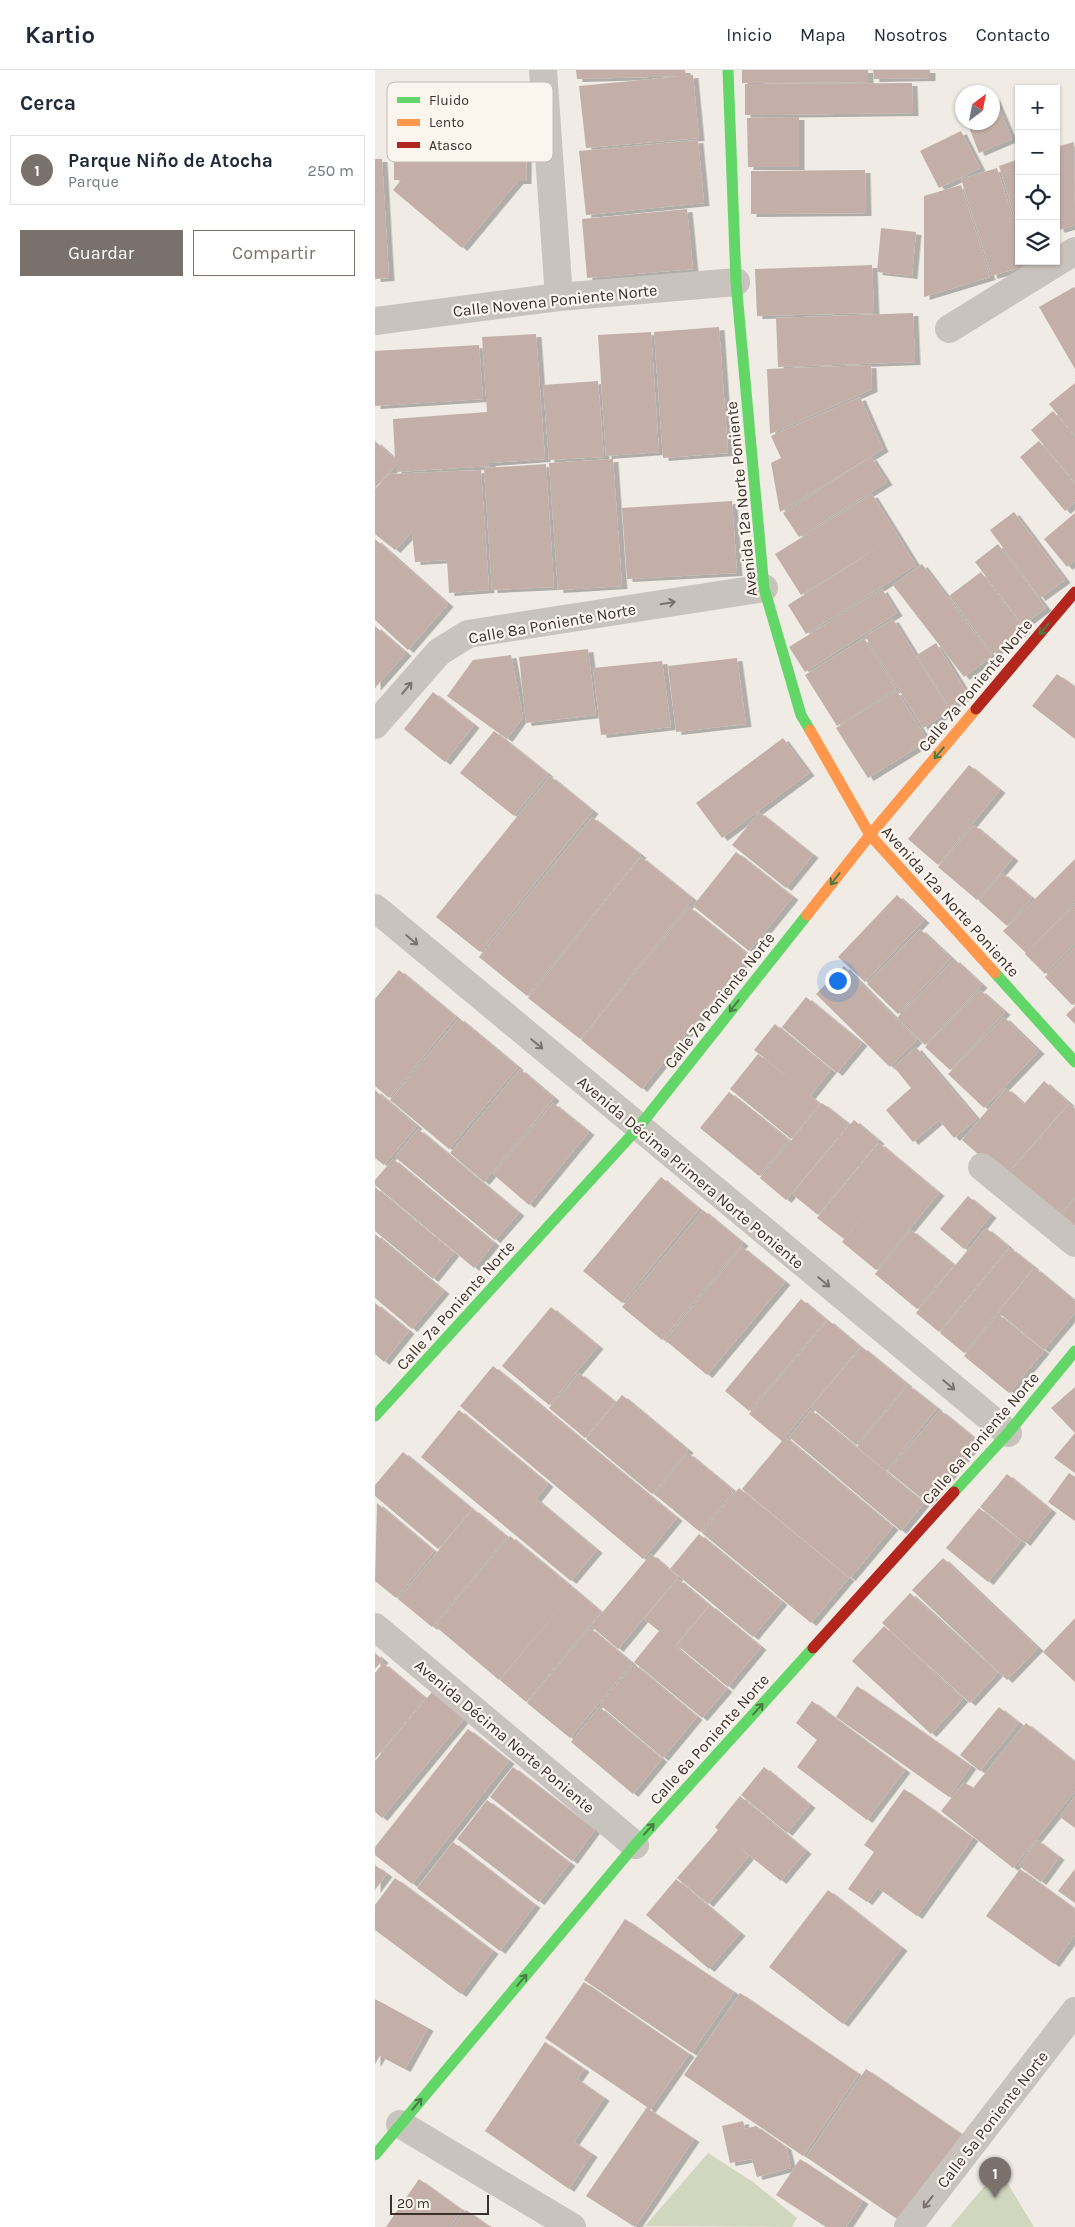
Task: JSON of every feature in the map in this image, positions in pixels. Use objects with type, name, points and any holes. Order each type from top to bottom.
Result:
[{"type":"street","name":"Avenida 12a Norte Poniente","points":[[728,70],[736,282],[764,588],[801,715],[870,835],[1075,1062]]},
{"type":"street","points":[[549,162],[559,297]]},
{"type":"street","points":[[949,329],[1075,251]]},
{"type":"street","name":"Calle Novena Poniente Norte","points":[[375,321],[559,297],[736,282]]},
{"type":"street","name":"Calle 8a Poniente Norte","points":[[375,725],[439,652],[468,634],[764,588]]},
{"type":"street","name":"Calle 7a Poniente Norte","points":[[375,1416],[638,1128],[870,835],[1075,592]]},
{"type":"street","name":"Avenida Décima Primera Norte Poniente","points":[[375,908],[1008,1433]]},
{"type":"street","points":[[982,1167],[1075,1243]]},
{"type":"street","name":"Calle 6a Poniente Norte","points":[[375,2156],[635,1845],[1008,1433],[1075,1350]]},
{"type":"street","name":"Avenida Décima Norte Poniente","points":[[375,1627],[635,1845]]},
{"type":"street","name":"Calle 5a Poniente Norte","points":[[908,2227],[1075,2011]]},
{"type":"street","points":[[400,2124],[572,2227]]},
{"type":"green space","points":[[708,2153],[753,2182],[797,2218],[792,2227],[645,2226]]},
{"type":"green space","points":[[999,2169],[1034,2227],[950,2227]]},
{"type":"building","points":[[576,70],[685,70],[686,76],[577,79]]},
{"type":"building","points":[[742,70],[868,70],[868,82],[742,83]]},
{"type":"building","points":[[873,70],[930,70],[930,78],[874,79]]},
{"type":"building","points":[[693,75],[699,138],[586,148],[579,86]]},
{"type":"building","points":[[912,83],[913,113],[745,115],[745,84]]},
{"type":"building","points":[[1000,110],[1012,139],[979,153],[970,130],[1000,130]]},
{"type":"building","points":[[799,117],[799,167],[748,167],[747,118]]},
{"type":"building","points":[[961,131],[980,168],[939,188],[920,151]]},
{"type":"building","points":[[698,140],[704,203],[586,215],[579,151]]},
{"type":"building","points":[[1074,142],[1075,225],[1060,230],[1060,175],[1060,146]]},
{"type":"building","points":[[375,159],[382,159],[389,278],[375,279]]},
{"type":"building","points":[[1015,160],[1015,217],[999,166]]},
{"type":"building","points":[[394,162],[526,162],[526,181],[518,181],[462,248],[393,190],[401,180],[394,180]]},
{"type":"building","points":[[997,168],[1015,224],[1015,265],[1028,265],[992,276],[961,179]]},
{"type":"building","points":[[865,170],[866,213],[751,214],[751,171]]},
{"type":"building","points":[[961,185],[990,277],[924,297],[924,196]]},
{"type":"building","points":[[687,209],[693,269],[587,278],[582,219]]},
{"type":"building","points":[[881,228],[916,232],[912,276],[877,272]]},
{"type":"building","points":[[872,265],[874,313],[757,316],[755,269]]},
{"type":"building","points":[[1075,288],[1075,369],[1039,307]]},
{"type":"building","points":[[913,313],[915,362],[778,367],[776,318]]},
{"type":"building","points":[[719,327],[728,453],[663,458],[654,332]]},
{"type":"building","points":[[651,332],[659,452],[606,456],[598,335]]},
{"type":"building","points":[[536,334],[545,459],[490,463],[490,466],[396,472],[396,465],[375,488],[375,441],[395,459],[393,419],[487,412],[482,337]]},
{"type":"building","points":[[479,345],[483,399],[375,406],[375,351]]},
{"type":"building","points":[[871,365],[872,389],[770,434],[767,369]]},
{"type":"building","points":[[598,381],[604,457],[549,460],[543,385]]},
{"type":"building","points":[[1075,383],[1075,435],[1049,404]]},
{"type":"building","points":[[860,397],[883,449],[780,512],[771,463],[781,458],[771,436]]},
{"type":"building","points":[[1053,411],[1075,437],[1075,482],[1031,430]]},
{"type":"building","points":[[1039,441],[1075,484],[1075,502],[1065,511],[1020,457]]},
{"type":"building","points":[[871,457],[887,482],[799,537],[783,513]]},
{"type":"building","points":[[613,459],[622,586],[558,590],[549,463]]},
{"type":"building","points":[[546,464],[554,587],[492,590],[484,468]]},
{"type":"building","points":[[481,470],[489,590],[449,593],[447,560],[415,562],[412,532],[395,550],[375,534],[375,489],[389,474]]},
{"type":"building","points":[[872,494],[916,565],[806,634],[788,605],[893,538],[801,595],[775,554]]},
{"type":"building","points":[[732,501],[737,573],[627,579],[622,508]]},
{"type":"building","points":[[1014,512],[1065,580],[1040,598],[990,530]]},
{"type":"building","points":[[1075,513],[1075,560],[1067,567],[1044,539]]},
{"type":"building","points":[[375,539],[448,604],[408,650],[375,620]]},
{"type":"building","points":[[998,544],[1046,608],[1023,625],[975,562]]},
{"type":"building","points":[[922,564],[992,656],[964,677],[893,585]]},
{"type":"building","points":[[981,572],[1025,630],[993,654],[949,596]]},
{"type":"building","points":[[882,589],[897,613],[805,672],[789,647]]},
{"type":"building","points":[[893,619],[950,711],[923,728],[865,636]]},
{"type":"building","points":[[375,626],[406,653],[375,688]]},
{"type":"building","points":[[864,638],[896,689],[837,726],[805,675]]},
{"type":"building","points":[[936,643],[968,695],[949,707],[917,655]]},
{"type":"building","points":[[588,649],[596,715],[526,723],[519,657]]},
{"type":"building","points":[[511,655],[523,717],[507,739],[447,696],[473,660]]},
{"type":"building","points":[[737,658],[746,724],[676,732],[668,666]]},
{"type":"building","points":[[662,661],[671,727],[601,735],[593,668]]},
{"type":"building","points":[[1057,674],[1075,687],[1075,739],[1032,706]]},
{"type":"building","points":[[897,691],[928,741],[868,778],[836,728]]},
{"type":"building","points":[[433,692],[474,725],[445,762],[404,729]]},
{"type":"building","points":[[494,731],[548,774],[514,816],[460,773]]},
{"type":"building","points":[[783,738],[809,773],[722,838],[696,803]]},
{"type":"building","points":[[969,765],[1000,790],[938,865],[908,839]]},
{"type":"building","points":[[550,776],[593,811],[480,952],[436,917]]},
{"type":"building","points":[[759,812],[813,855],[786,888],[732,845]]},
{"type":"building","points":[[592,817],[641,855],[527,996],[479,957]]},
{"type":"building","points":[[974,825],[1013,858],[977,900],[938,867]]},
{"type":"building","points":[[736,852],[793,897],[749,951],[693,906]]},
{"type":"building","points":[[641,857],[693,899],[580,1039],[528,998]]},
{"type":"building","points":[[1075,859],[1075,903],[1026,953],[1003,931]]},
{"type":"building","points":[[1002,873],[1032,898],[1007,926],[979,901]]},
{"type":"building","points":[[897,895],[924,920],[865,982],[838,957]]},
{"type":"building","points":[[1075,905],[1075,944],[1045,974],[1025,954]]},
{"type":"building","points":[[689,907],[749,955],[642,1089],[581,1040]]},
{"type":"building","points":[[920,929],[951,958],[898,1014],[867,984]]},
{"type":"building","points":[[1075,947],[1075,1003],[1072,1005],[1045,977]]},
{"type":"building","points":[[954,959],[982,985],[925,1045],[897,1018]]},
{"type":"building","points":[[844,966],[917,1040],[890,1067],[816,994]]},
{"type":"building","points":[[399,970],[456,1017],[389,1098],[375,1086],[375,999]]},
{"type":"building","points":[[980,990],[1005,1012],[950,1070],[925,1047]]},
{"type":"building","points":[[806,997],[862,1043],[837,1073],[782,1027]]},
{"type":"building","points":[[1075,1006],[1075,1024],[1066,1015]]},
{"type":"building","points":[[1004,1017],[1039,1051],[984,1108],[948,1074]]},
{"type":"building","points":[[459,1018],[518,1067],[449,1149],[390,1100]]},
{"type":"building","points":[[775,1024],[831,1070],[810,1096],[819,1104],[791,1139],[730,1089],[758,1054],[805,1091],[754,1050]]},
{"type":"building","points":[[916,1047],[977,1119],[954,1138],[939,1120],[913,1142],[886,1110],[911,1088],[894,1067]]},
{"type":"building","points":[[520,1069],[554,1098],[484,1182],[450,1153]]},
{"type":"building","points":[[1044,1081],[1069,1103],[1004,1177],[962,1140],[1006,1088],[1024,1104]]},
{"type":"building","points":[[375,1090],[417,1126],[384,1165],[375,1158]]},
{"type":"building","points":[[729,1092],[789,1140],[759,1176],[700,1128]]},
{"type":"building","points":[[553,1103],[589,1132],[529,1205],[493,1174]]},
{"type":"building","points":[[822,1103],[849,1124],[786,1200],[760,1178]]},
{"type":"building","points":[[1069,1104],[1075,1109],[1075,1197],[1054,1221],[1005,1178]]},
{"type":"building","points":[[854,1120],[879,1141],[818,1215],[792,1194]]},
{"type":"building","points":[[418,1129],[519,1213],[495,1240],[395,1157]]},
{"type":"building","points":[[879,1143],[939,1193],[876,1270],[842,1242],[875,1202],[844,1239],[817,1218]]},
{"type":"building","points":[[393,1159],[494,1243],[474,1268],[375,1185],[375,1180]]},
{"type":"building","points":[[661,1177],[699,1209],[622,1303],[583,1271]]},
{"type":"building","points":[[375,1187],[454,1253],[433,1279],[375,1231]]},
{"type":"building","points":[[968,1196],[991,1215],[964,1249],[940,1229]]},
{"type":"building","points":[[1075,1199],[1075,1239],[1056,1222]]},
{"type":"building","points":[[703,1210],[743,1243],[662,1340],[622,1307]]},
{"type":"building","points":[[986,1228],[1009,1247],[939,1332],[916,1313]]},
{"type":"building","points":[[911,1230],[954,1265],[917,1309],[875,1274]]},
{"type":"building","points":[[375,1234],[444,1291],[412,1329],[375,1298]]},
{"type":"building","points":[[742,1247],[785,1282],[707,1375],[665,1340]]},
{"type":"building","points":[[1010,1248],[1034,1267],[964,1353],[940,1333]]},
{"type":"building","points":[[1035,1268],[1075,1301],[1075,1313],[1044,1350],[998,1312]]},
{"type":"building","points":[[801,1299],[826,1320],[749,1411],[725,1391]]},
{"type":"building","points":[[375,1303],[409,1331],[384,1362],[375,1354]]},
{"type":"building","points":[[551,1307],[598,1346],[549,1405],[502,1366]]},
{"type":"building","points":[[998,1314],[1044,1351],[1009,1393],[964,1356]]},
{"type":"building","points":[[828,1320],[860,1347],[785,1437],[893,1527],[850,1578],[742,1489],[782,1441],[749,1414]]},
{"type":"building","points":[[862,1347],[907,1384],[856,1445],[811,1407]]},
{"type":"building","points":[[493,1366],[677,1518],[643,1559],[460,1406]]},
{"type":"building","points":[[579,1373],[615,1402],[585,1438],[549,1408]]},
{"type":"building","points":[[908,1385],[937,1408],[886,1471],[857,1447]]},
{"type":"building","points":[[1075,1387],[1075,1433],[1051,1408]]},
{"type":"building","points":[[622,1395],[688,1450],[652,1494],[586,1439]]},
{"type":"building","points":[[459,1410],[548,1484],[536,1499],[597,1550],[571,1581],[421,1457]]},
{"type":"building","points":[[811,1410],[924,1503],[901,1531],[789,1437]]},
{"type":"building","points":[[940,1410],[978,1441],[927,1503],[888,1471]]},
{"type":"building","points":[[1075,1433],[1075,1473],[1054,1458]]},
{"type":"building","points":[[403,1452],[472,1509],[438,1549],[375,1496],[375,1485]]},
{"type":"building","points":[[688,1453],[734,1491],[700,1532],[654,1494]]},
{"type":"building","points":[[1069,1473],[1075,1477],[1075,1521],[1048,1502]]},
{"type":"building","points":[[1007,1474],[1051,1510],[1025,1543],[980,1507]]},
{"type":"building","points":[[739,1488],[849,1578],[811,1623],[702,1533]]},
{"type":"building","points":[[377,1503],[434,1551],[396,1598],[375,1581]]},
{"type":"building","points":[[979,1508],[1021,1541],[988,1582],[946,1548]]},
{"type":"building","points":[[473,1509],[507,1537],[432,1627],[398,1599]]},
{"type":"building","points":[[699,1534],[782,1602],[753,1637],[670,1569]]},
{"type":"building","points":[[510,1536],[575,1590],[499,1680],[435,1626]]},
{"type":"building","points":[[651,1554],[678,1577],[618,1649],[591,1626]]},
{"type":"building","points":[[943,1558],[1038,1648],[1007,1680],[912,1590]]},
{"type":"building","points":[[678,1579],[709,1605],[675,1646],[727,1689],[702,1718],[634,1662],[659,1631],[644,1619]]},
{"type":"building","points":[[575,1590],[601,1612],[526,1702],[500,1680]]},
{"type":"building","points":[[910,1593],[998,1673],[970,1703],[882,1623]]},
{"type":"building","points":[[710,1605],[761,1647],[728,1687],[677,1645]]},
{"type":"building","points":[[1075,1618],[1075,1682],[1043,1652]]},
{"type":"building","points":[[884,1626],[963,1699],[931,1734],[852,1661]]},
{"type":"building","points":[[590,1628],[632,1663],[570,1738],[527,1703]]},
{"type":"building","points":[[375,1653],[383,1660],[375,1669]]},
{"type":"building","points":[[383,1663],[425,1698],[375,1759],[375,1673]]},
{"type":"building","points":[[634,1664],[697,1717],[663,1758],[600,1705]]},
{"type":"building","points":[[857,1686],[971,1766],[949,1797],[836,1717]]},
{"type":"building","points":[[432,1692],[464,1719],[382,1818],[375,1812],[375,1761]]},
{"type":"building","points":[[812,1701],[905,1770],[867,1820],[797,1767],[817,1740],[796,1723]]},
{"type":"building","points":[[599,1707],[662,1759],[633,1794],[571,1742]]},
{"type":"building","points":[[999,1707],[1019,1723],[980,1771],[960,1755]]},
{"type":"building","points":[[1026,1723],[1075,1762],[1075,1791],[1013,1868],[941,1811],[964,1782],[973,1788]]},
{"type":"building","points":[[468,1729],[509,1761],[412,1884],[375,1855],[375,1847]]},
{"type":"building","points":[[513,1767],[595,1830],[572,1861],[490,1797]]},
{"type":"building","points":[[764,1767],[810,1805],[787,1833],[741,1795]]},
{"type":"building","points":[[904,1789],[973,1838],[917,1916],[878,1888],[867,1902],[848,1889],[874,1852],[864,1845]]},
{"type":"building","points":[[740,1796],[806,1851],[781,1881],[735,1844],[749,1856],[708,1904],[677,1878],[718,1830],[715,1827]]},
{"type":"building","points":[[1075,1796],[1075,1828],[1060,1817]]},
{"type":"building","points":[[487,1800],[570,1863],[539,1902],[457,1839]]},
{"type":"building","points":[[1037,1840],[1059,1857],[1041,1882],[1019,1866]]},
{"type":"building","points":[[453,1842],[535,1905],[500,1951],[417,1888]]},
{"type":"building","points":[[375,1865],[387,1874],[375,1890]]},
{"type":"building","points":[[1020,1869],[1075,1909],[1075,1935],[1054,1964],[986,1916]]},
{"type":"building","points":[[1075,1869],[1075,1903],[1058,1891]]},
{"type":"building","points":[[395,1878],[493,1951],[461,1994],[375,1930],[375,1905]]},
{"type":"building","points":[[676,1879],[740,1933],[709,1969],[646,1915]]},
{"type":"building","points":[[828,1890],[902,1948],[843,2024],[769,1967]]},
{"type":"building","points":[[625,1919],[734,1992],[692,2053],[584,1980]]},
{"type":"building","points":[[584,1982],[689,2054],[650,2110],[694,2139],[635,2227],[586,2196],[647,2107],[545,2038]]},
{"type":"building","points":[[740,1993],[859,2074],[803,2156],[684,2075]]},
{"type":"building","points":[[375,1999],[428,2028],[405,2069],[380,2056],[375,2064]]},
{"type":"building","points":[[545,2042],[584,2069],[577,2079],[604,2098],[574,2142],[592,2154],[569,2189],[485,2131]]},
{"type":"building","points":[[866,2069],[963,2135],[903,2223],[806,2157]]},
{"type":"building","points":[[743,2121],[745,2129],[756,2126],[786,2147],[791,2168],[757,2177],[752,2159],[730,2163],[722,2126]]},
{"type":"building","points":[[800,2159],[863,2201],[846,2227],[826,2227],[776,2195]]},
{"type":"building","points":[[419,2179],[462,2210],[450,2227],[386,2227]]},
{"type":"building","points":[[466,2210],[490,2227],[453,2227]]},
{"type":"traffic: fast","points":[[728,70],[736,282],[764,588],[801,715],[810,730]]},
{"type":"traffic: fast","points":[[375,1416],[638,1128],[807,915]]},
{"type":"traffic: fast","points":[[995,973],[1075,1062]]},
{"type":"traffic: fast","points":[[954,1492],[1008,1433],[1075,1351]]},
{"type":"traffic: fast","points":[[375,2155],[635,1845],[813,1648]]},
{"type":"traffic: slow","points":[[807,915],[870,835],[976,709]]},
{"type":"traffic: slow","points":[[810,730],[870,835],[995,973]]},
{"type":"traffic: jam","points":[[976,709],[1075,592]]},
{"type":"traffic: jam","points":[[813,1648],[954,1492]]},
{"type":"place","name":"Parque Niño de Atocha","points":[[995,2198]]}]
